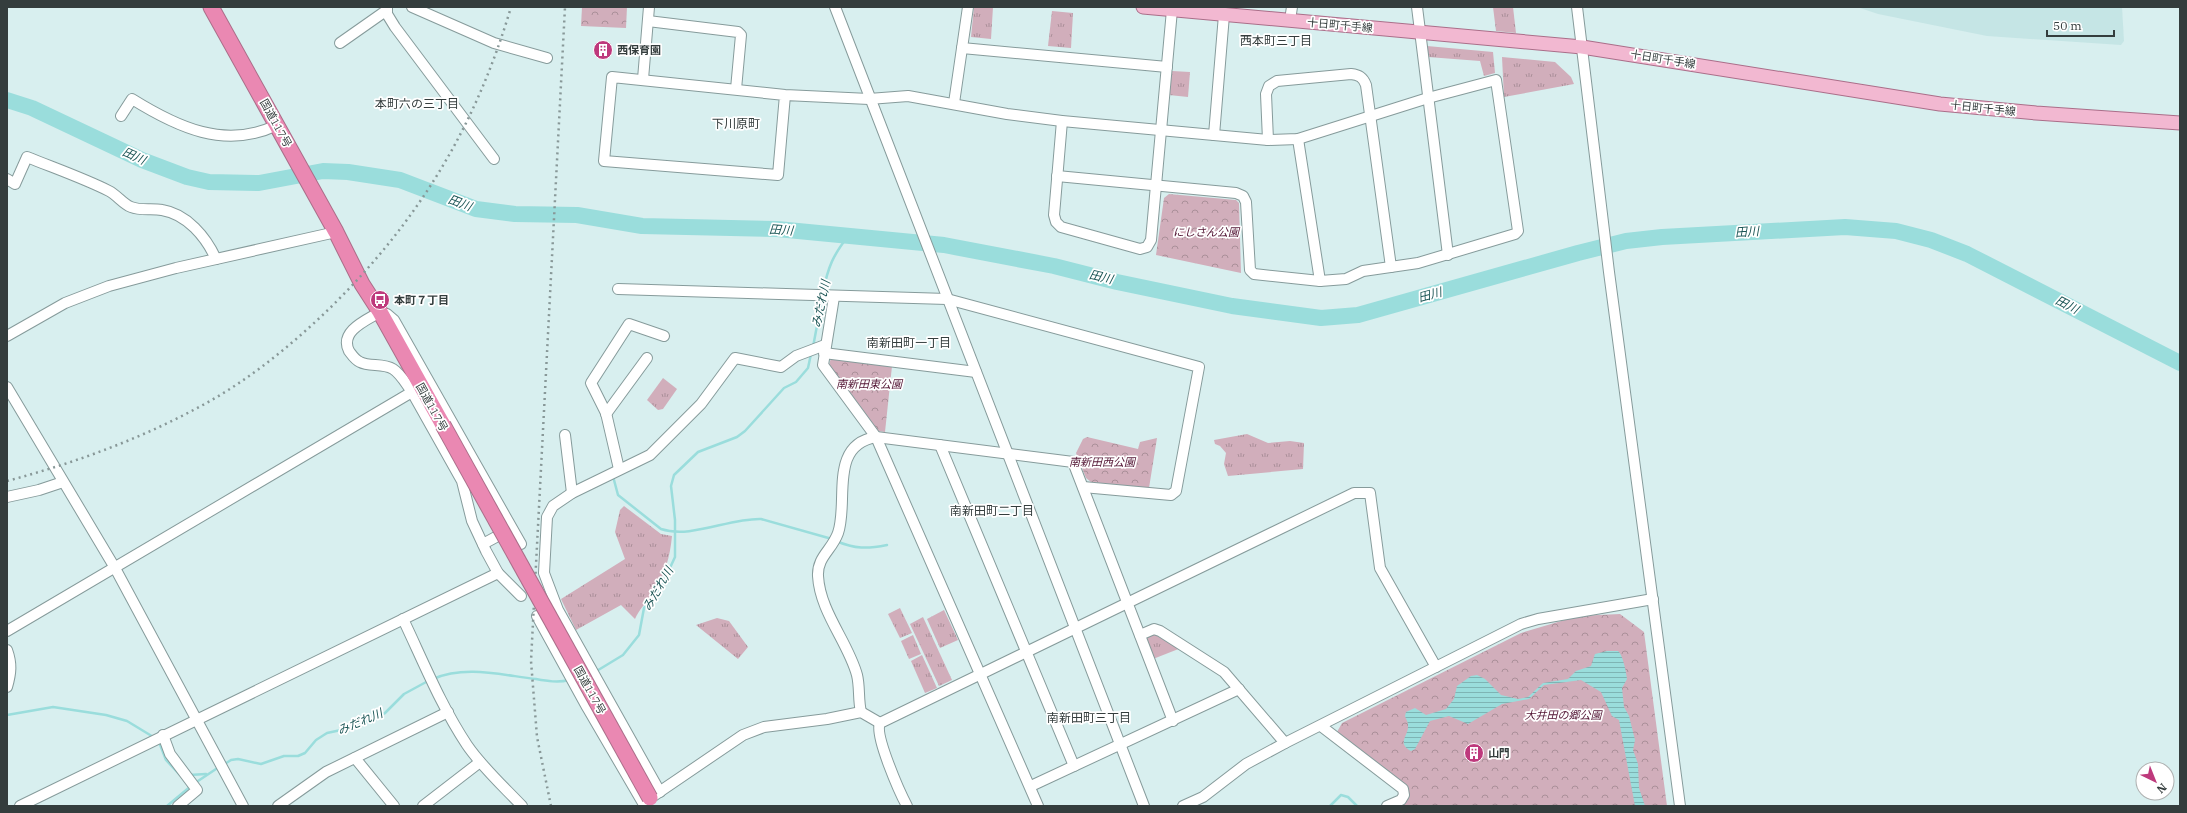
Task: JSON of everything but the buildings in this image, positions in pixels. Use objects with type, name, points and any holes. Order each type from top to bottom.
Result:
[{"type":"highway","name":"国道117号","points":[[212,7],[336,232],[362,284],[380,312],[655,799]]},
{"type":"main road","name":"十日町千手線","points":[[1143,7],[1582,47],[1940,104],[2036,113],[2180,123]]},
{"type":"street","points":[[412,7],[494,43],[547,58]]},
{"type":"street","points":[[643,79],[649,7]]},
{"type":"street","points":[[835,7],[869,99],[918,221],[1144,806]]},
{"type":"street","points":[[954,103],[968,7]]},
{"type":"street","points":[[1290,20],[1292,7]]},
{"type":"street","points":[[1416,7],[1448,254]]},
{"type":"street","points":[[1577,7],[1609,272],[1680,806]]},
{"type":"street","points":[[340,43],[387,8]]},
{"type":"street","points":[[387,8],[387,14],[404,39],[494,159]]},
{"type":"street","points":[[1062,121],[1054,215],[1056,222],[1061,227],[1140,249],[1147,247],[1151,240],[1172,10]]},
{"type":"street","points":[[1214,135],[1224,15]]},
{"type":"street","points":[[648,21],[738,32],[741,35],[736,89]]},
{"type":"street","points":[[962,48],[1167,67]]},
{"type":"street","points":[[1268,140],[1266,94],[1269,86],[1277,81],[1358,75],[1363,79],[1366,85],[1390,267]]},
{"type":"street","points":[[785,95],[778,175],[604,161],[612,76],[785,95],[869,99],[908,96],[954,103],[1007,114],[1062,121],[1268,140],[1298,139],[1428,98],[1496,80],[1518,231],[1515,234],[1418,263],[1363,271],[1346,279],[1320,280],[1254,274],[1250,270],[1246,202],[1243,196],[1236,194],[1057,176]]},
{"type":"street","points":[[121,116],[132,99],[166,120],[222,137],[262,132],[276,125]]},
{"type":"street","points":[[1298,139],[1320,280]]},
{"type":"street","points":[[7,179],[15,184],[27,157],[109,191],[130,207],[140,210],[161,209],[174,213],[196,228],[204,238],[216,259]]},
{"type":"street","points":[[7,336],[65,303],[109,286],[216,259],[336,232]]},
{"type":"street","points":[[618,289],[834,297],[947,299],[1199,367],[1176,491],[1171,495],[1083,487]]},
{"type":"street","points":[[834,297],[822,349],[823,365],[876,436],[979,673],[1031,786],[1038,806]]},
{"type":"street","points":[[521,544],[394,320],[387,314],[380,312],[351,330],[348,338],[348,347],[352,355],[360,362],[391,368],[399,374],[412,392],[462,481],[472,521],[498,573],[521,596]]},
{"type":"street","points":[[619,469],[606,414],[590,383],[629,324],[664,336]]},
{"type":"street","points":[[655,799],[578,646],[558,610],[544,572],[547,517],[553,506],[619,469],[650,455],[701,404],[735,358],[781,366],[805,352],[822,349],[976,372]]},
{"type":"street","points":[[606,414],[647,358]]},
{"type":"street","points":[[7,386],[115,568],[243,806]]},
{"type":"street","points":[[7,631],[412,392]]},
{"type":"street","points":[[566,435],[572,494]]},
{"type":"street","points":[[861,712],[858,677],[823,599],[819,583],[818,568],[824,554],[839,532],[845,464],[857,445],[867,438],[876,436],[1073,462],[1173,721]]},
{"type":"street","points":[[940,445],[1074,766]]},
{"type":"street","points":[[7,497],[39,490],[63,482]]},
{"type":"street","points":[[908,806],[889,766],[878,730],[880,723],[979,673],[1128,603],[1354,493],[1370,493],[1380,568],[1436,667]]},
{"type":"street","points":[[483,544],[512,528]]},
{"type":"street","points":[[20,806],[195,719],[498,573]]},
{"type":"street","points":[[1183,806],[1204,797],[1246,764],[1285,743],[1521,624],[1538,619],[1652,599]]},
{"type":"street","points":[[537,616],[642,803],[655,799],[744,735],[764,727],[826,719],[861,712],[880,723]]},
{"type":"street","points":[[403,619],[448,712],[467,745],[480,762],[522,806]]},
{"type":"street","points":[[1140,635],[1154,629],[1160,631],[1217,666],[1240,689],[1285,743]]},
{"type":"street","points":[[560,658],[578,646]]},
{"type":"street","points":[[7,650],[11,660],[11,672],[7,687]]},
{"type":"street","points":[[1031,786],[1240,689]]},
{"type":"street","points":[[278,806],[326,772],[448,712]]},
{"type":"street","points":[[1321,726],[1403,789],[1404,794],[1401,800],[1388,806]]},
{"type":"street","points":[[163,735],[170,754],[197,790],[178,806]]},
{"type":"street","points":[[355,758],[394,806]]},
{"type":"street","points":[[423,806],[480,762]]},
{"type":"shaded area","points":[[1857,7],[2122,7],[2124,41],[2121,45],[1987,36],[1878,14]]},
{"type":"green space","points":[[582,7],[627,7],[626,28],[581,26]]},
{"type":"green space","points":[[974,7],[993,7],[991,39],[971,37]]},
{"type":"green space","points":[[1493,7],[1513,7],[1516,33],[1496,31]]},
{"type":"green space","points":[[1052,11],[1073,13],[1071,48],[1048,46]]},
{"type":"green space","points":[[1427,46],[1493,52],[1495,73],[1484,76],[1480,61],[1428,57]]},
{"type":"green space","points":[[1502,57],[1555,62],[1571,77],[1574,84],[1504,97]]},
{"type":"green space","points":[[1172,71],[1190,72],[1188,97],[1169,95]]},
{"type":"green space","name":"にしさん公園","points":[[1169,194],[1236,200],[1239,203],[1241,273],[1156,255],[1164,198]]},
{"type":"green space","name":"南新田東公園","points":[[831,358],[892,366],[885,432],[878,431],[829,365]]},
{"type":"green space","points":[[663,378],[677,389],[663,409],[658,410],[647,400]]},
{"type":"green space","points":[[1247,434],[1268,443],[1290,441],[1304,443],[1303,469],[1228,476],[1224,464],[1226,453],[1220,446],[1215,444],[1214,440]]},
{"type":"green space","name":"南新田西公園","points":[[1087,437],[1138,449],[1140,442],[1157,438],[1149,488],[1091,482],[1086,478],[1076,453],[1083,439]]},
{"type":"green space","points":[[624,506],[661,534],[672,536],[670,551],[664,573],[653,593],[641,608],[635,619],[621,605],[576,630],[561,599],[625,559],[615,532],[620,510]]},
{"type":"green space","points":[[900,608],[912,633],[900,638],[888,614]]},
{"type":"green space","points":[[944,610],[958,640],[940,648],[927,619]]},
{"type":"green space","name":"大井田の郷公園","points":[[1620,614],[1644,632],[1667,806],[1396,806],[1408,798],[1407,788],[1337,732],[1342,723],[1521,633],[1578,616]]},
{"type":"green space","points":[[923,617],[952,680],[939,686],[910,624]]},
{"type":"green space","points":[[717,618],[729,621],[748,647],[738,659],[696,625]]},
{"type":"green space","points":[[1155,633],[1181,648],[1153,659],[1146,640],[1147,637]]},
{"type":"green space","points":[[913,635],[921,654],[909,659],[901,641]]},
{"type":"green space","points":[[922,655],[937,688],[925,693],[911,661]]},
{"type":"water","points":[[1607,651],[1618,651],[1624,664],[1627,679],[1622,688],[1624,707],[1629,716],[1635,740],[1633,750],[1638,764],[1639,788],[1645,806],[1635,806],[1619,720],[1612,716],[1601,692],[1581,680],[1544,685],[1529,699],[1502,704],[1468,724],[1449,716],[1430,721],[1415,749],[1411,751],[1404,745],[1404,739],[1408,729],[1405,716],[1406,712],[1415,708],[1426,715],[1446,709],[1454,699],[1457,686],[1471,676],[1477,675],[1485,679],[1501,695],[1518,699],[1528,697],[1543,683],[1568,679],[1576,671],[1591,666],[1595,654]]},
{"type":"waterway","name":"田川","points":[[7,100],[32,108],[142,160],[187,177],[209,182],[259,183],[323,171],[348,172],[400,180],[476,209],[515,214],[577,215],[642,226],[777,229],[944,245],[1054,266],[1117,282],[1232,306],[1321,318],[1358,315],[1578,253],[1626,241],[1662,237],[1845,227],[1896,231],[1931,240],[1967,254],[2180,363]]},
{"type":"waterway","name":"みだれ川","points":[[823,292],[832,262],[849,235]]},
{"type":"waterway","name":"みだれ川","points":[[813,347],[822,299]]},
{"type":"waterway","name":"みだれ川","points":[[595,672],[623,655],[639,635],[644,608],[657,596],[675,557],[675,520],[671,486],[674,475],[698,452],[737,437],[745,431],[784,388],[796,382],[808,368],[811,354]]},
{"type":"waterway","points":[[614,480],[618,495],[661,529],[685,532],[736,522],[761,519],[832,539]]},
{"type":"waterway","points":[[836,541],[849,546],[861,548],[887,545]]},
{"type":"waterway","name":"みだれ川","points":[[433,679],[458,673],[483,672],[552,681],[569,680]]},
{"type":"waterway","name":"みだれ川","points":[[223,765],[231,760],[238,759],[261,764],[284,756],[298,756],[305,753],[316,740],[327,733],[355,727],[385,713],[404,694],[428,681]]},
{"type":"waterway","points":[[7,715],[53,707],[106,715],[127,721],[155,738]]},
{"type":"waterway","points":[[159,742],[166,760],[180,775]]},
{"type":"waterway","name":"みだれ川","points":[[195,783],[219,767]]},
{"type":"waterway","points":[[189,775],[206,774]]},
{"type":"waterway","name":"みだれ川","points":[[167,806],[191,786]]},
{"type":"waterway","points":[[1330,806],[1341,795],[1348,797],[1357,806]]},
{"type":"railway","points":[[7,481],[86,457],[136,437],[186,414],[210,401],[258,370],[288,346],[331,307],[363,274],[391,240],[441,169],[462,131],[480,92],[497,50],[511,7]]},
{"type":"railway","points":[[551,806],[537,737],[531,661],[565,7]]},
{"type":"place","name":"西保育園","points":[[603,50]]},
{"type":"place","name":"本町７丁目","points":[[380,300]]},
{"type":"place","name":"山門","points":[[1474,753]]},
{"type":"district","name":"西本町三丁目","points":[[1276,41]]},
{"type":"district","name":"本町六の三丁目","points":[[417,104]]},
{"type":"district","name":"下川原町","points":[[736,124]]},
{"type":"district","name":"南新田町一丁目","points":[[909,343]]},
{"type":"district","name":"南新田町二丁目","points":[[992,511]]},
{"type":"district","name":"南新田町三丁目","points":[[1089,718]]}]
